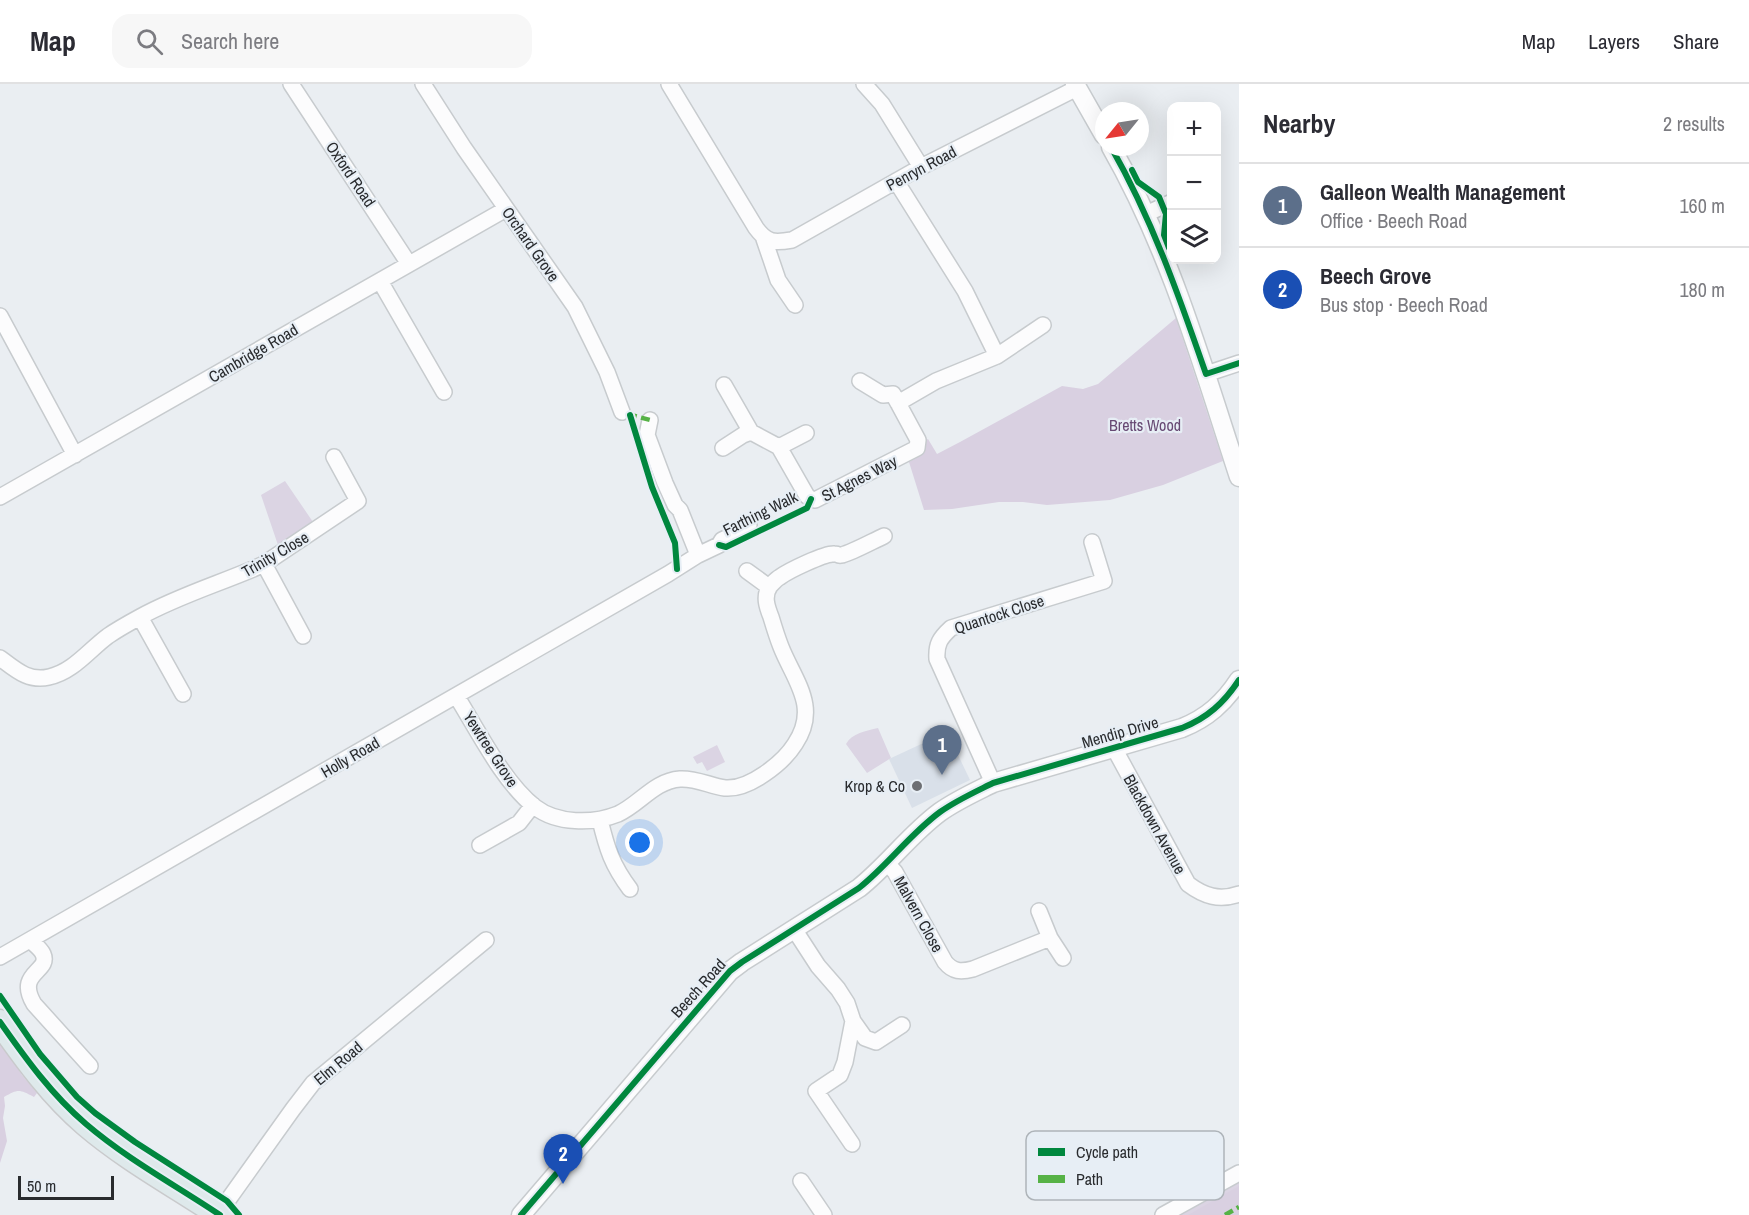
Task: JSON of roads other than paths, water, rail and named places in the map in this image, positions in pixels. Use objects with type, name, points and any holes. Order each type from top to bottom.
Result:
[{"type":"main road","points":[[0,1022],[44,1081],[86,1123],[134,1160],[219,1214]]},
{"type":"street","name":"Oxford Road","points":[[291,84],[410,264]]},
{"type":"street","name":"Orchard Grove","points":[[423,84],[464,148],[575,307],[608,372],[622,412]]},
{"type":"street","points":[[669,84],[764,239],[778,280],[795,306]]},
{"type":"street","points":[[864,84],[882,104],[921,167]]},
{"type":"street","points":[[1076,86],[1095,119]]},
{"type":"street","name":"Penryn Road","points":[[764,239],[778,243],[792,240],[921,167],[1076,86]]},
{"type":"street","points":[[1116,156],[1146,214],[1166,262],[1206,374],[1239,477]]},
{"type":"street","points":[[896,181],[965,291],[997,356]]},
{"type":"street","points":[[1146,214],[1167,204]]},
{"type":"street","name":"Cambridge Road","points":[[0,497],[506,209]]},
{"type":"street","points":[[380,282],[444,392]]},
{"type":"street","points":[[0,316],[75,455]]},
{"type":"street","points":[[860,381],[883,395],[893,394],[898,403],[936,381],[997,356],[1043,325]]},
{"type":"street","points":[[1206,374],[1239,363]]},
{"type":"street","points":[[724,385],[751,432],[779,447],[806,433]]},
{"type":"street","name":"St Agnes Way","points":[[779,447],[807,496],[815,500],[821,498],[917,448],[918,440],[898,403]]},
{"type":"street","points":[[650,420],[647,435],[665,483],[675,505],[680,510],[698,555]]},
{"type":"street","points":[[723,448],[742,435],[751,432]]},
{"type":"street","name":"Trinity Close","points":[[0,658],[20,674],[47,678],[73,666],[109,636],[170,601],[264,564],[358,501],[334,457]]},
{"type":"street","name":"Holly Road","points":[[0,957],[457,697],[698,555],[719,545],[722,540],[749,525]]},
{"type":"street","points":[[747,571],[769,587],[779,577],[804,565],[833,553],[841,555],[884,536]]},
{"type":"street","name":"Quantock Close","points":[[993,783],[938,659],[936,647],[942,636],[951,628],[1104,581],[1092,542]]},
{"type":"street","points":[[264,564],[303,636]]},
{"type":"street","name":"Yewtree Grove","points":[[457,697],[511,783],[537,809],[554,816],[571,820],[600,820],[626,810],[659,785],[673,780],[688,779],[723,788],[747,784],[774,767],[791,750],[804,725],[804,697],[801,686],[781,647],[766,602],[769,587]]},
{"type":"street","points":[[140,617],[183,694]]},
{"type":"street","name":"Mendip Drive","points":[[993,783],[1195,723],[1214,710],[1239,680]]},
{"type":"street","name":"Blackdown Avenue","points":[[1114,748],[1188,884],[1201,893],[1215,898],[1239,894]]},
{"type":"street","name":"Beech Road","points":[[521,1215],[724,977],[742,962],[859,888],[940,812],[993,783]]},
{"type":"street","points":[[480,845],[519,823],[533,805]]},
{"type":"street","points":[[600,820],[608,851],[617,871],[630,889]]},
{"type":"street","name":"Malvern Close","points":[[887,863],[895,872],[945,962],[956,971],[973,969],[1050,938]]},
{"type":"street","points":[[1039,911],[1050,938],[1062,958]]},
{"type":"street","points":[[794,929],[818,966],[838,989],[865,1038],[876,1042],[902,1025]]},
{"type":"street","points":[[30,940],[44,958],[42,965],[28,984],[28,994],[34,1004],[90,1066]]},
{"type":"street","name":"Elm Road","points":[[219,1214],[292,1109],[314,1083],[486,940]]},
{"type":"street","points":[[852,1144],[816,1091],[840,1075],[854,1021]]},
{"type":"street","points":[[1224,1181],[1239,1173]]},
{"type":"street","points":[[801,1181],[824,1215]]},
{"type":"street","points":[[1163,1215],[1190,1200]]},
{"type":"place","name":"Galleon Wealth Management","points":[[942,775]]},
{"type":"place","name":"Krop & Co","points":[[917,786]]},
{"type":"place","name":"Beech Grove","points":[[563,1184]]},
{"type":"park label","name":"Bretts Wood","points":[[1145,425]]}]
